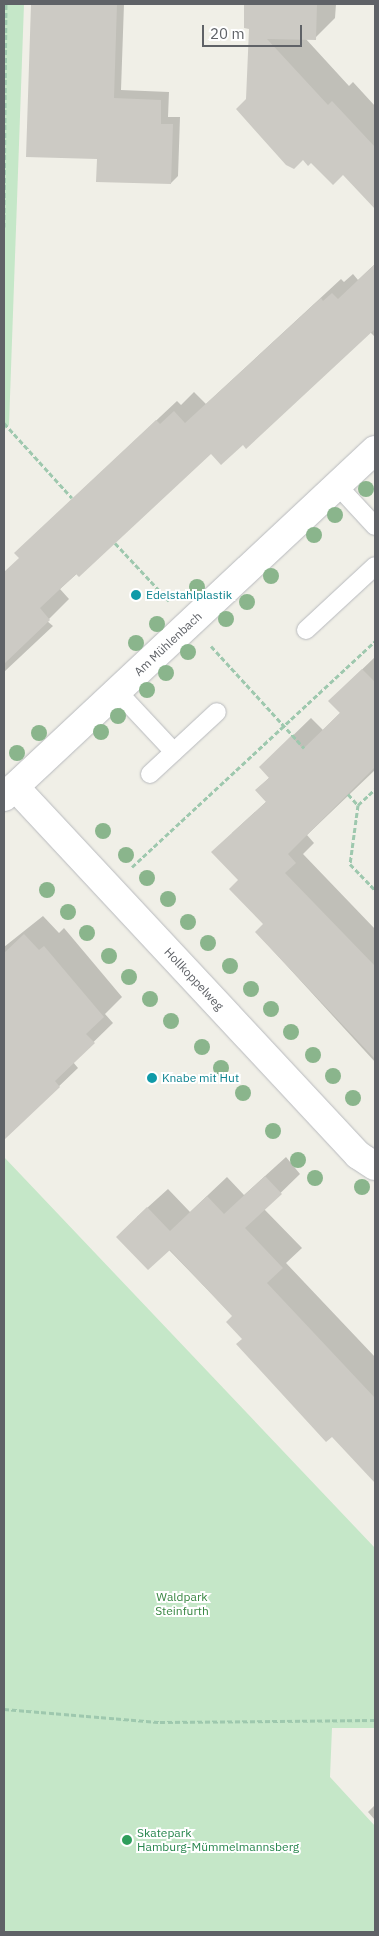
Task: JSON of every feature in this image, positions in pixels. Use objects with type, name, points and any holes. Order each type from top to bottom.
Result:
[{"type":"street","name":"Am Mühlenbach","points":[[10,792],[375,450]]},
{"type":"street","name":"Hollkoppelweg","points":[[10,792],[109,888],[358,1155],[375,1166]]},
{"type":"lane","points":[[337,485],[375,526]]},
{"type":"lane","points":[[306,630],[375,566]]},
{"type":"lane","points":[[118,691],[174,752]]},
{"type":"lane","points":[[150,774],[217,712]]},
{"type":"path","points":[[4,227],[6,4]]},
{"type":"path","points":[[4,423],[72,498]]},
{"type":"path","points":[[115,543],[304,748]]},
{"type":"path","points":[[109,888],[375,641]]},
{"type":"path","points":[[375,789],[358,805],[350,864],[375,890]]},
{"type":"path","points":[[348,794],[358,805]]},
{"type":"path","points":[[4,1709],[160,1722],[375,1720]]},
{"type":"green space","points":[[4,4],[24,4],[9,425],[4,430]]},
{"type":"green space","name":"Waldpark Steinfurth","points":[[4,1157],[375,1548],[375,1728],[332,1728],[330,1777],[375,1826],[375,1932],[4,1932]]},
{"type":"building","points":[[31,4],[117,4],[114,98],[161,100],[161,124],[173,124],[171,184],[96,182],[97,159],[26,157]]},
{"type":"building","points":[[244,4],[317,4],[316,40],[267,39],[328,105],[332,101],[375,147],[375,209],[343,175],[333,185],[311,163],[308,166],[303,160],[294,169],[286,165],[236,109],[246,99],[249,29],[244,28]]},
{"type":"building","points":[[375,264],[375,329],[246,449],[243,445],[221,465],[211,454],[79,577],[76,574],[40,608],[50,620],[4,664],[4,572],[19,558],[14,553],[156,420],[160,424],[174,411],[185,423],[321,298],[323,301],[332,293],[338,299]]},
{"type":"building","points":[[362,669],[375,682],[375,767],[288,854],[296,863],[285,873],[375,966],[375,1059],[255,932],[263,924],[229,889],[238,880],[211,852],[266,802],[255,790],[269,778],[259,767],[291,736],[303,749],[340,713],[328,701]]},
{"type":"building","points":[[24,934],[39,950],[44,946],[104,1017],[86,1034],[95,1043],[55,1081],[60,1087],[4,1140],[4,953]]},
{"type":"building","points":[[265,1176],[282,1194],[245,1228],[283,1268],[267,1283],[375,1398],[375,1483],[332,1437],[326,1442],[236,1344],[242,1339],[226,1322],[232,1316],[170,1250],[148,1270],[116,1237],[147,1207],[170,1231],[207,1196],[224,1214]]},
{"type":"place","name":"Edelstahlplastik","points":[[136,595]]},
{"type":"place","name":"Knabe mit Hut","points":[[152,1078]]},
{"type":"place","name":"Skatepark Hamburg-Mümmelmannsberg","points":[[127,1840]]}]
